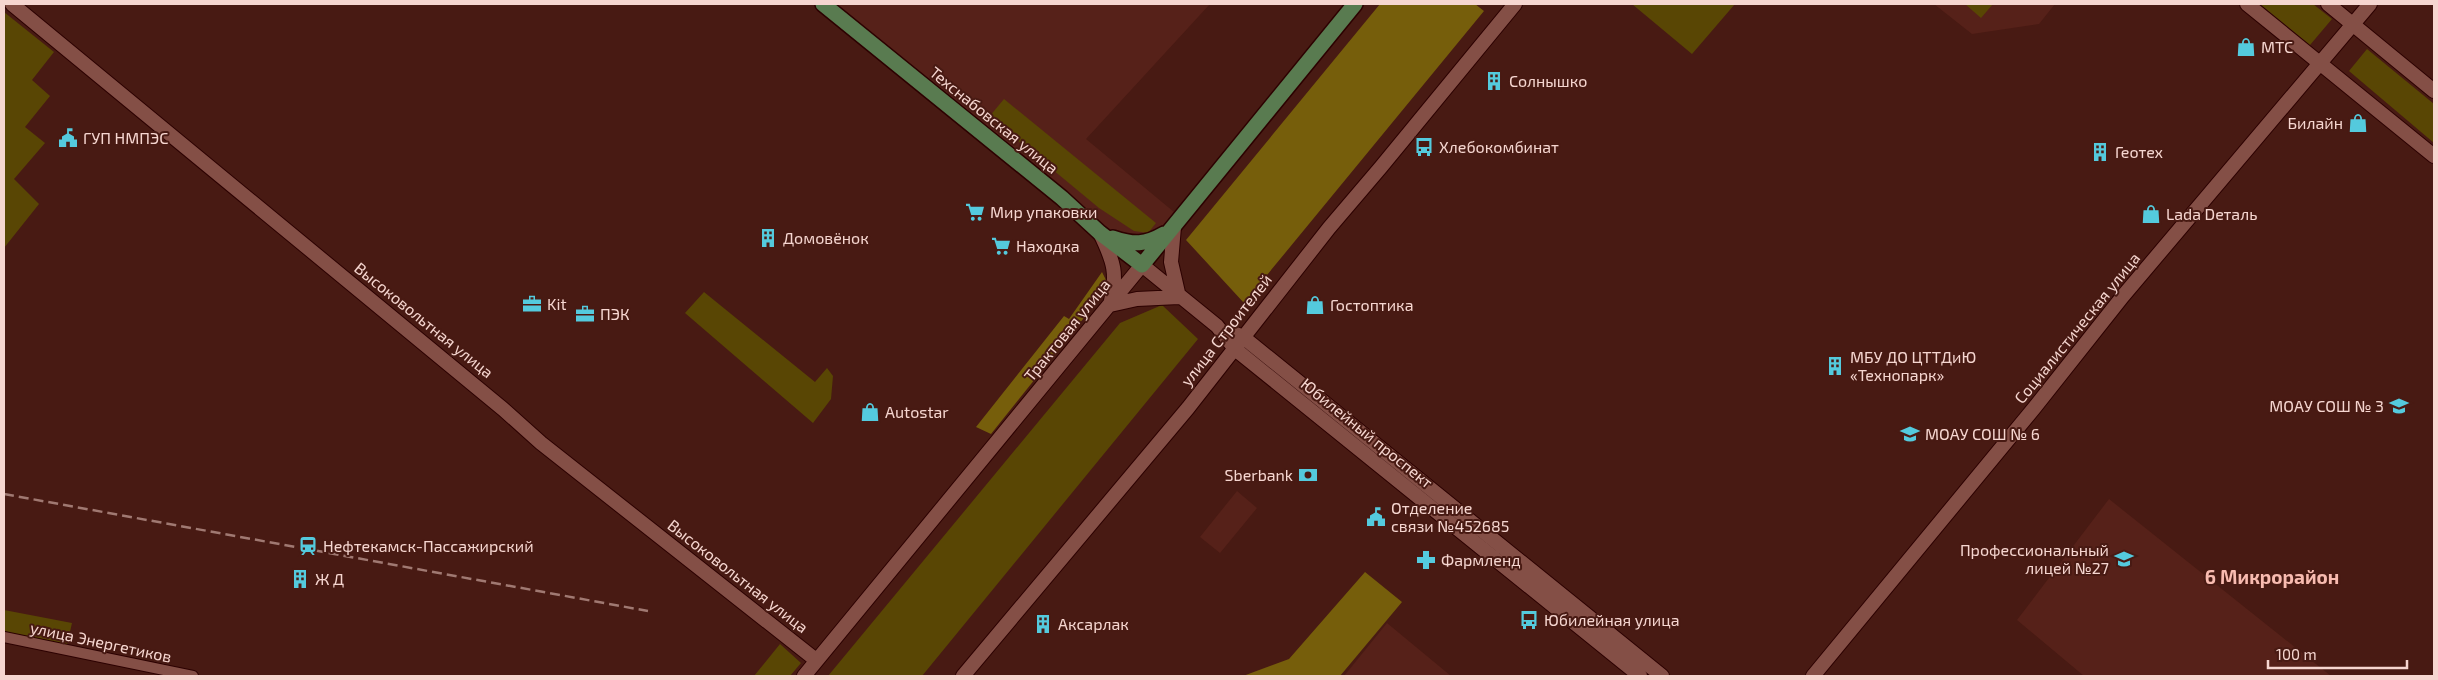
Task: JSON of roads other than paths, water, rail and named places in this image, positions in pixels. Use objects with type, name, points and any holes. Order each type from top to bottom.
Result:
[{"type":"main road","name":"Высоковольтная улица","points":[[12,4],[496,402],[541,443],[816,660]]},
{"type":"main road","name":"Техснабовская улица","points":[[823,4],[1062,198],[1100,233],[1142,265]]},
{"type":"main road","name":"Трактовая улица","points":[[804,676],[1355,4]]},
{"type":"main road","name":"улица Строителей","points":[[963,676],[1188,408],[1329,228],[1515,4]]},
{"type":"main road","points":[[2247,4],[2434,156]]},
{"type":"main road","points":[[2328,4],[2434,91]]},
{"type":"main road","name":"Социалистическая улица","points":[[1813,676],[2035,407],[2123,296],[2370,4]]},
{"type":"main road","points":[[1100,233],[1139,245],[1151,242],[1174,227]]},
{"type":"main road","points":[[1174,227],[1172,262],[1179,297]]},
{"type":"main road","points":[[1100,233],[1115,270],[1115,286],[1110,305],[1137,299],[1179,297]]},
{"type":"main road","points":[[1142,265],[1179,297],[1662,676]]},
{"type":"main road","name":"Юбилейный проспект","points":[[1239,343],[1640,676]]},
{"type":"street","name":"улица Энергетиков","points":[[4,637],[193,676]]},
{"type":"railway","points":[[4,494],[648,611]]},
{"type":"place","name":"МТС","points":[[2246,47]]},
{"type":"place","name":"Солнышко","points":[[1494,81]]},
{"type":"place","name":"Билайн","points":[[2358,123]]},
{"type":"place","name":"ГУП НМПЭС","points":[[68,138]]},
{"type":"place","name":"Хлебокомбинат","points":[[1424,147]]},
{"type":"place","name":"Геотех","points":[[2100,152]]},
{"type":"place","name":"Мир упаковки","points":[[975,212]]},
{"type":"place","name":"Lada Dеталь","points":[[2151,214]]},
{"type":"place","name":"Домовёнок","points":[[768,238]]},
{"type":"place","name":"Находка","points":[[1001,246]]},
{"type":"place","name":"Kit","points":[[532,304]]},
{"type":"place","name":"Гостоптика","points":[[1315,305]]},
{"type":"place","name":"ПЭК","points":[[585,314]]},
{"type":"place","name":"МБУ ДО ЦТТДиЮ «Технопарк»","points":[[1835,366]]},
{"type":"place","name":"МОАУ СОШ № 3","points":[[2399,406]]},
{"type":"place","name":"Autostar","points":[[870,412]]},
{"type":"place","name":"МОАУ СОШ № 6","points":[[1910,434]]},
{"type":"place","name":"Sberbank","points":[[1308,475]]},
{"type":"place","name":"Отделение связи №452685","points":[[1376,517]]},
{"type":"place","name":"Нефтекамск-Пассажирский","points":[[308,546]]},
{"type":"place","name":"Профессиональный лицей №27","points":[[2124,559]]},
{"type":"place","name":"Фармленд","points":[[1426,560]]},
{"type":"place","name":"Ж Д","points":[[300,579]]},
{"type":"place","name":"Юбилейная улица","points":[[1529,620]]},
{"type":"place","name":"Аксарлак","points":[[1043,624]]},
{"type":"district","name":"6 Микрорайон","points":[[2272,577]]}]
